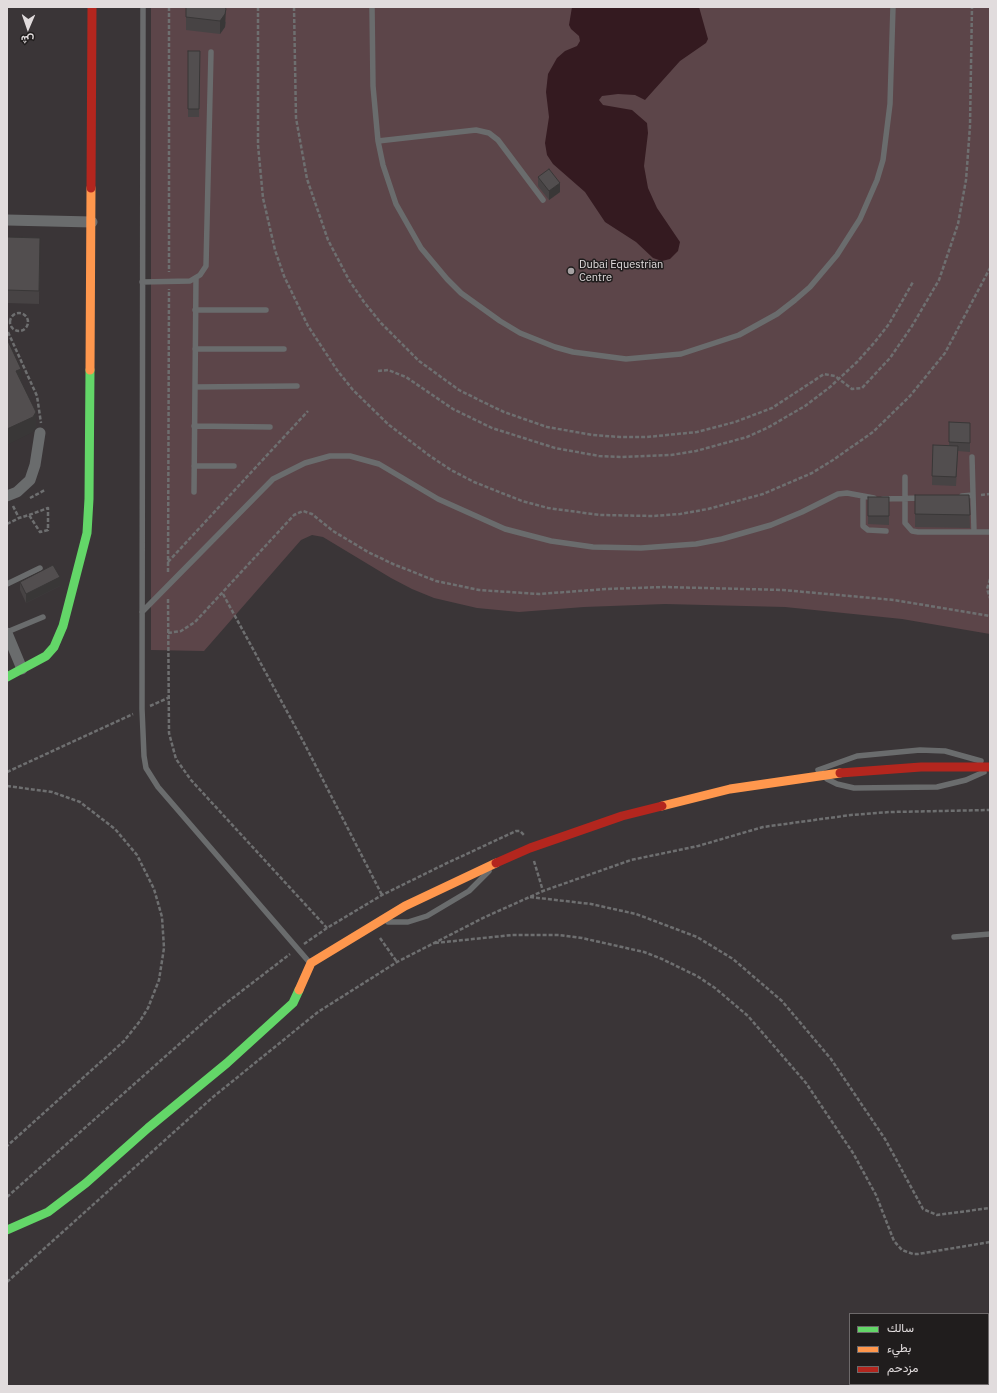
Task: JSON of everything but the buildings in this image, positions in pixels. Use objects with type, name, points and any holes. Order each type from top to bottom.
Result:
[{"type":"street","points":[[7,677],[46,656],[60,636],[87,533],[90,499],[92,7]]},
{"type":"street","points":[[7,220],[92,222]]},
{"type":"street","points":[[9,498],[30,480],[35,465],[40,433]]},
{"type":"street","points":[[7,632],[22,669]]},
{"type":"street","points":[[7,1230],[48,1212],[60,1203],[109,1164],[166,1112],[227,1063],[292,1003],[310,963],[380,920],[439,888],[530,848],[622,816],[730,790],[821,775],[920,767],[990,767]]},
{"type":"lane","points":[[143,7],[142,709],[144,756],[151,778],[299,948],[310,963]]},
{"type":"lane","points":[[372,7],[373,86],[378,141],[383,165],[396,204],[421,248],[438,269],[461,293],[500,322],[520,333],[555,347],[608,358],[661,357],[700,349],[739,335],[777,314],[795,300],[810,287],[837,255],[860,219],[877,180],[887,139],[892,82],[893,7]]},
{"type":"lane","points":[[142,282],[184,282],[196,279],[204,271],[207,260],[211,52]]},
{"type":"lane","points":[[378,141],[476,130],[489,133],[498,140],[543,200]]},
{"type":"lane","points":[[194,492],[196,279]]},
{"type":"lane","points":[[195,310],[266,310]]},
{"type":"lane","points":[[195,348],[284,349]]},
{"type":"lane","points":[[195,387],[297,386]]},
{"type":"lane","points":[[194,426],[270,427]]},
{"type":"lane","points":[[142,612],[273,479],[305,462],[330,456],[350,456],[379,464],[438,499],[480,520],[505,529],[551,541],[593,547],[641,548],[696,544],[746,533],[771,525],[802,512],[838,494],[847,492],[883,499],[928,497]]},
{"type":"lane","points":[[972,457],[974,532]]},
{"type":"lane","points":[[194,466],[234,466]]},
{"type":"lane","points":[[905,477],[905,522],[912,531],[990,532]]},
{"type":"lane","points":[[958,496],[973,495]]},
{"type":"lane","points":[[863,496],[863,526],[868,530],[886,531]]},
{"type":"lane","points":[[7,584],[40,568]]},
{"type":"lane","points":[[7,632],[43,617]]},
{"type":"lane","points":[[805,777],[830,764],[857,756],[920,750],[957,753],[990,767]]},
{"type":"lane","points":[[821,775],[836,784],[854,788],[922,787],[952,784],[966,780],[990,767]]},
{"type":"lane","points":[[380,920],[408,922],[427,916],[469,891],[497,862]]},
{"type":"lane","points":[[954,937],[990,934]]},
{"type":"path","points":[[258,7],[258,145],[263,198],[274,244],[284,276],[308,326],[337,370],[366,404],[389,425],[419,449],[451,470],[474,482],[522,501],[548,508],[600,515],[653,516],[680,514],[708,509],[763,494],[812,473],[843,454],[873,432],[910,396],[945,353],[990,268]]},
{"type":"path","points":[[821,376],[831,374],[852,389],[862,388],[890,358],[912,326],[936,286],[958,224],[967,165],[971,92],[972,7]]},
{"type":"path","points":[[378,371],[388,370],[406,377],[453,410],[512,436],[570,451],[622,457],[670,455],[696,451],[747,437],[786,418],[839,379],[857,362],[885,328],[913,282]]},
{"type":"path","points":[[19,313],[26,316],[28,320],[26,327],[19,331],[12,328],[10,324],[12,316],[19,313]]},
{"type":"path","points":[[12,328],[7,332],[37,396],[40,413],[40,433]]},
{"type":"path","points":[[7,348],[14,345]]},
{"type":"path","points":[[168,562],[308,411]]},
{"type":"path","points":[[9,498],[19,518]]},
{"type":"path","points":[[7,524],[19,518],[48,508],[48,530],[40,532],[29,515]]},
{"type":"path","points":[[168,633],[181,631],[191,626],[223,594],[294,515],[303,511],[312,514],[333,531],[368,552],[393,564],[436,581],[479,590],[539,594],[606,589],[665,587],[783,590],[894,600],[990,616]]},
{"type":"path","points":[[990,579],[987,589],[990,598]]},
{"type":"path","points":[[223,594],[303,741],[382,895]]},
{"type":"path","points":[[7,772],[168,698]]},
{"type":"path","points":[[7,786],[52,792],[80,802],[115,829],[137,856],[154,889],[162,917],[164,948],[159,980],[148,1008],[140,1021],[120,1044],[7,1146]]},
{"type":"path","points":[[7,1282],[213,1097],[318,1012],[357,987],[431,944],[528,897],[631,860],[698,846],[772,825],[890,812],[990,810]]},
{"type":"path","points":[[7,1197],[221,1007],[327,928],[382,895],[516,831],[523,833],[530,848],[543,891]]},
{"type":"path","points":[[528,897],[590,904],[636,914],[677,928],[722,951],[750,972],[777,996],[827,1054],[850,1085],[882,1134],[923,1209],[936,1215],[990,1208]]},
{"type":"path","points":[[431,944],[512,935],[560,935],[625,947],[662,959],[680,967],[715,988],[748,1016],[806,1083],[856,1158],[876,1195],[894,1241],[902,1250],[918,1254],[990,1242]]},
{"type":"shaded area","name":"Dubai Equestrian Centre","points":[[151,7],[990,7],[990,634],[902,619],[785,607],[665,604],[584,607],[519,612],[477,608],[434,598],[412,589],[323,537],[312,535],[301,540],[204,651],[151,650]]},
{"type":"shaded area","points":[[572,7],[699,7],[708,39],[706,43],[680,61],[645,100],[635,95],[618,94],[602,96],[599,100],[603,105],[632,110],[647,123],[648,133],[644,166],[648,188],[657,208],[680,242],[678,251],[670,259],[662,261],[653,258],[636,242],[605,222],[585,192],[553,164],[547,155],[545,143],[549,117],[546,92],[548,74],[557,58],[565,51],[577,46],[580,41],[579,36],[571,29],[569,25]]},
{"type":"shaded area","points":[[990,1342],[990,1386],[946,1386],[989,1385]]},
{"type":"traffic: fast","points":[[7,677],[46,656],[54,647],[63,626],[87,533],[89,499],[90,370]]},
{"type":"traffic: fast","points":[[7,1230],[48,1212],[86,1183],[148,1128],[227,1063],[293,1003],[299,990]]},
{"type":"traffic: slow","points":[[90,370],[91,188]]},
{"type":"traffic: slow","points":[[662,806],[730,789],[840,773]]},
{"type":"traffic: slow","points":[[299,990],[311,963],[405,906],[496,863]]},
{"type":"traffic: jam","points":[[91,188],[92,7]]},
{"type":"traffic: jam","points":[[840,773],[921,767],[990,767]]},
{"type":"traffic: jam","points":[[496,863],[530,848],[622,816],[662,806]]},
{"type":"place","name":"Dubai Equestrian Centre","points":[[571,271]]}]
